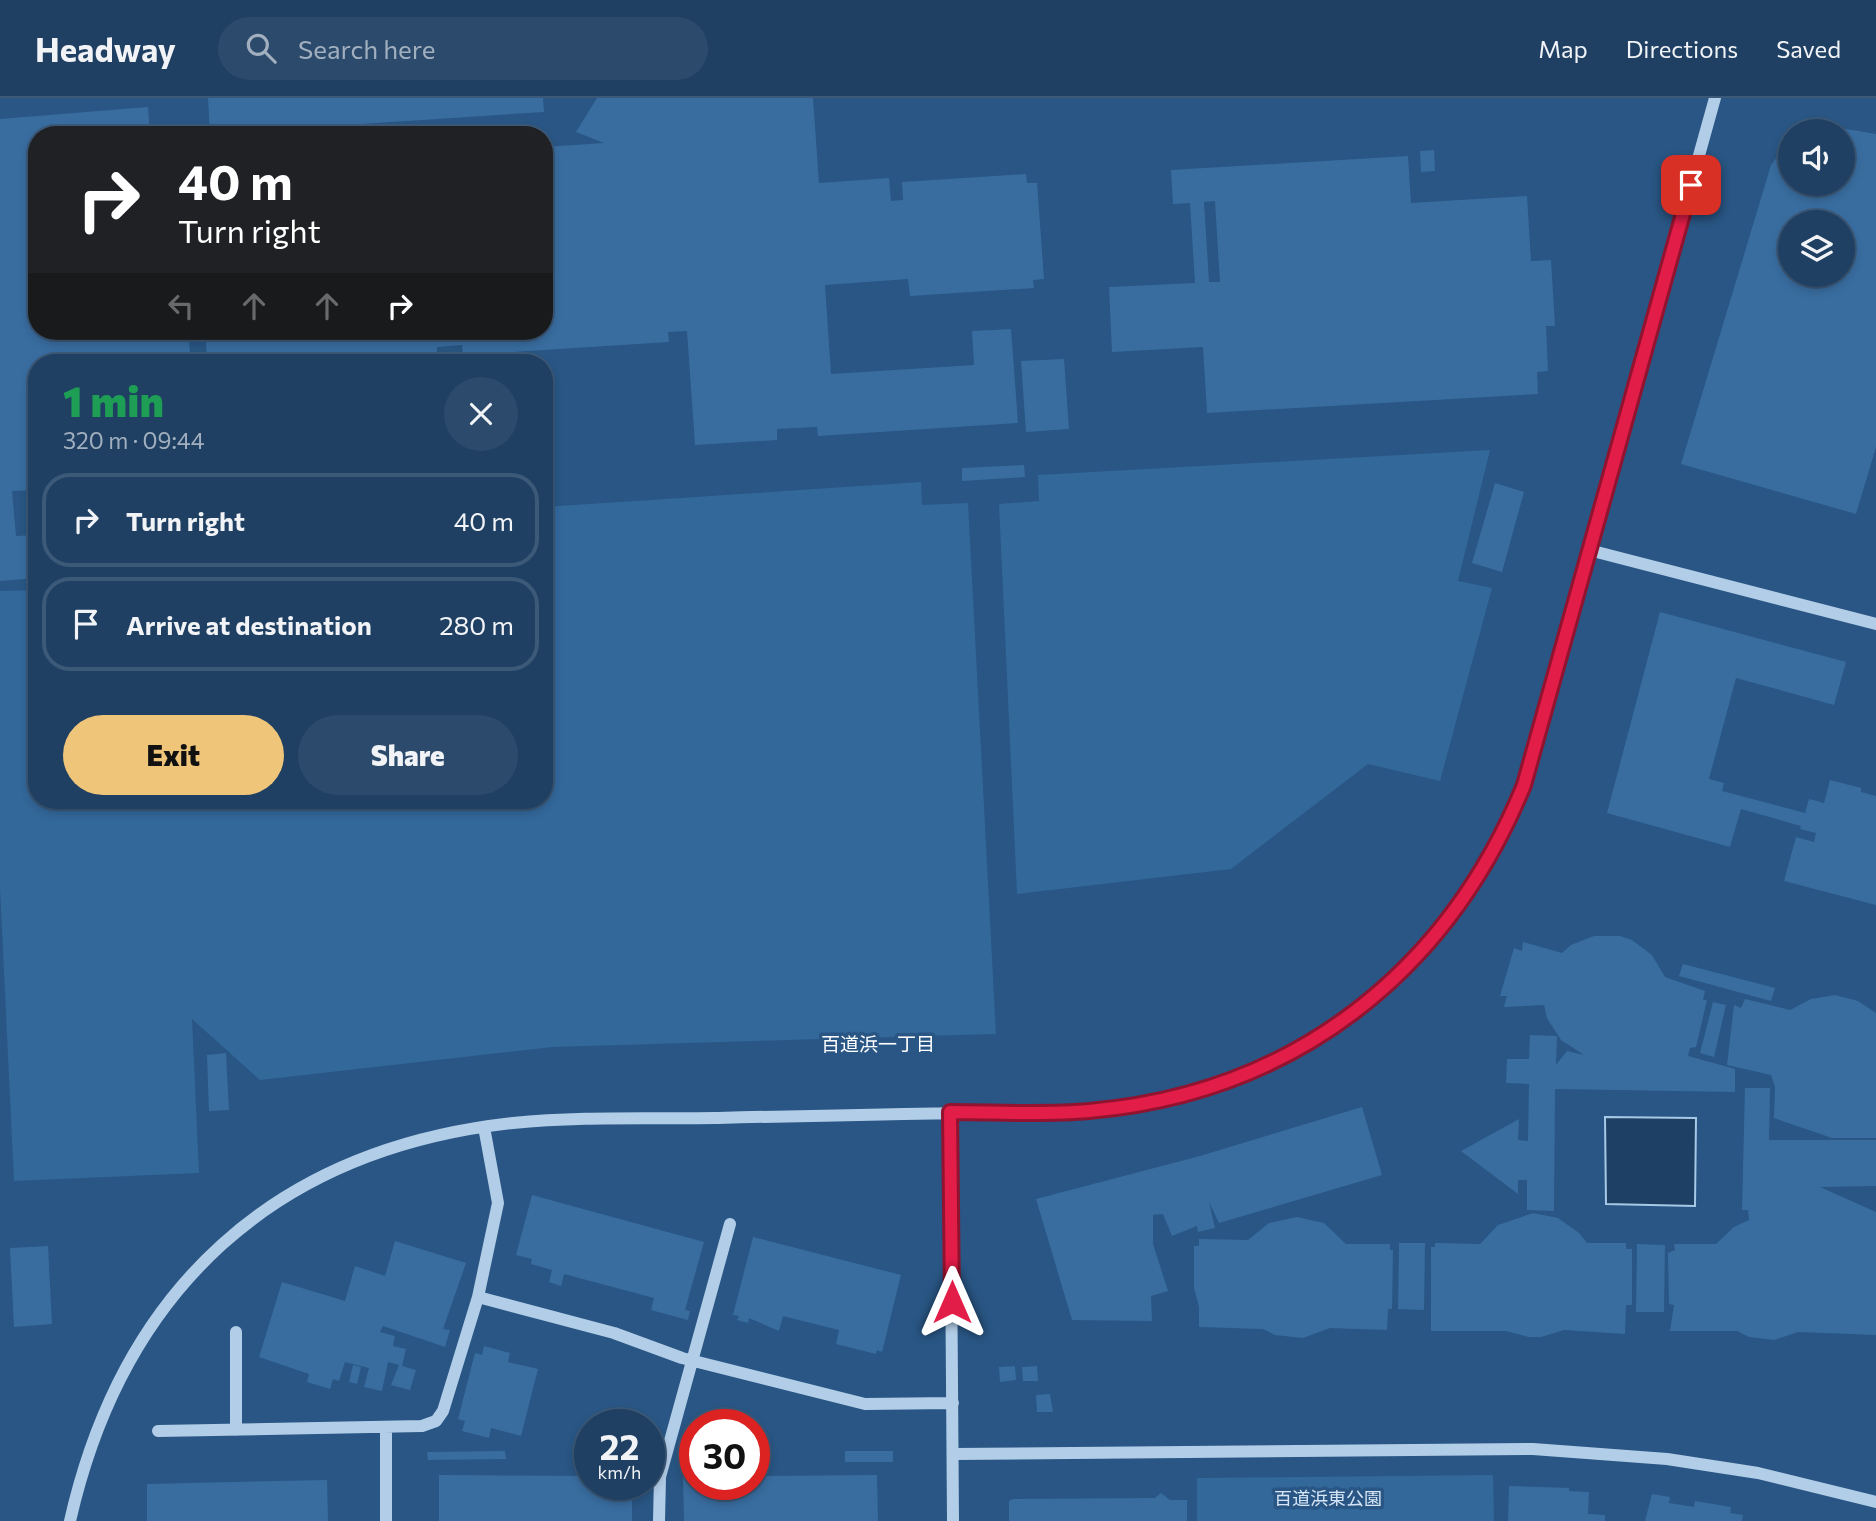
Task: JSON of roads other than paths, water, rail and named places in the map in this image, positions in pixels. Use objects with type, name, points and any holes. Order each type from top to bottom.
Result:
[{"type":"street","points":[[70,1521],[82,1469],[118,1378],[168,1301],[243,1227],[326,1174],[404,1143],[517,1122],[1088,1111],[1157,1101],[1207,1089],[1264,1067],[1323,1035],[1390,984],[1456,910],[1490,858],[1511,815],[1545,715],[1715,98]]},
{"type":"street","points":[[1589,550],[1876,624]]},
{"type":"street","points":[[950,1112],[953,1521]]},
{"type":"street","points":[[158,1431],[422,1426],[436,1421],[443,1411],[478,1297],[498,1203],[484,1127]]},
{"type":"street","points":[[659,1521],[660,1477],[730,1224]]},
{"type":"street","points":[[478,1297],[614,1333],[694,1361],[865,1404],[953,1402]]},
{"type":"street","points":[[236,1332],[236,1430]]},
{"type":"street","points":[[386,1427],[386,1521]]},
{"type":"street","points":[[953,1454],[1534,1449],[1693,1463],[1758,1473],[1876,1502]]},
{"type":"district","name":"百道浜一丁目","points":[[878,1044]]},
{"type":"park label","name":"百道浜東公園","points":[[1328,1499]]}]
